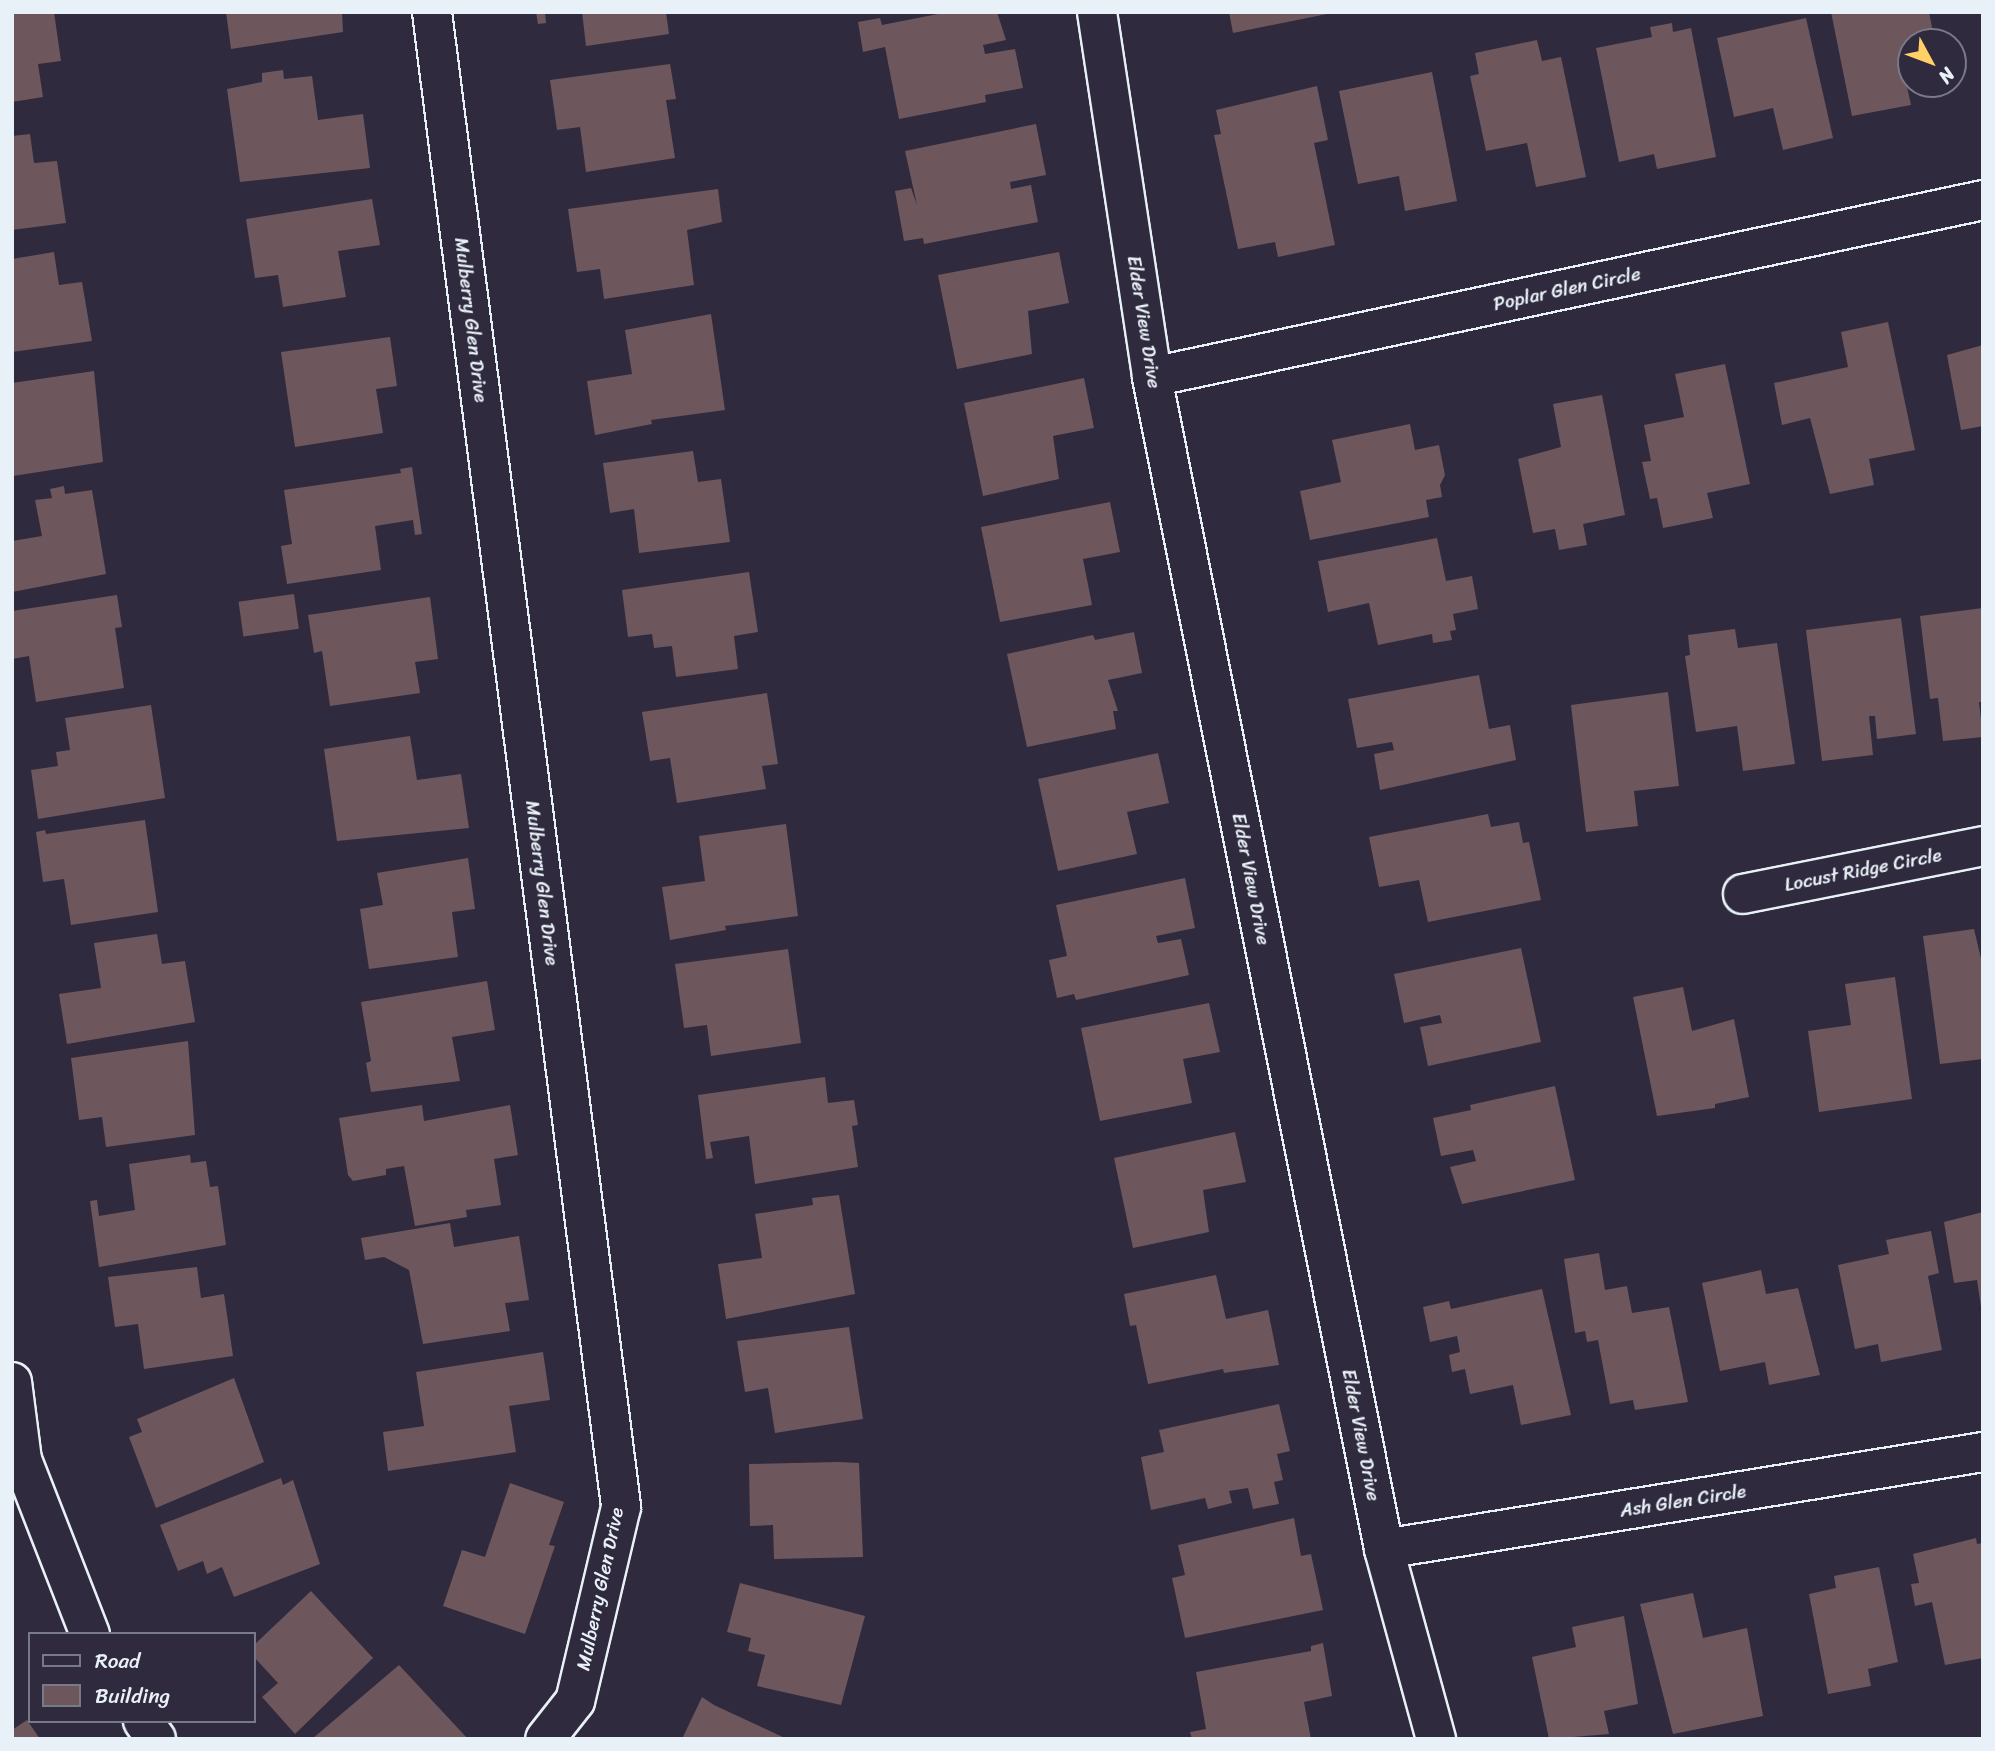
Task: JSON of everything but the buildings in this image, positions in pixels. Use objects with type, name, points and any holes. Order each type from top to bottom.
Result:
[{"type":"street","name":"Mulberry Glen Drive","points":[[432,12],[621,1507],[575,1701],[545,1739]]},
{"type":"street","name":"Elder View Drive","points":[[1097,12],[1152,377],[1384,1549],[1436,1739]]},
{"type":"street","name":"Poplar Glen Circle","points":[[1152,377],[1983,200]]},
{"type":"street","name":"Locust Ridge Circle","points":[[1743,894],[1983,846]]},
{"type":"street","points":[[12,1382],[22,1460],[89,1632]]},
{"type":"street","name":"Ash Glen Circle","points":[[1384,1549],[1983,1451]]},
{"type":"street","points":[[144,1723],[156,1739]]}]
